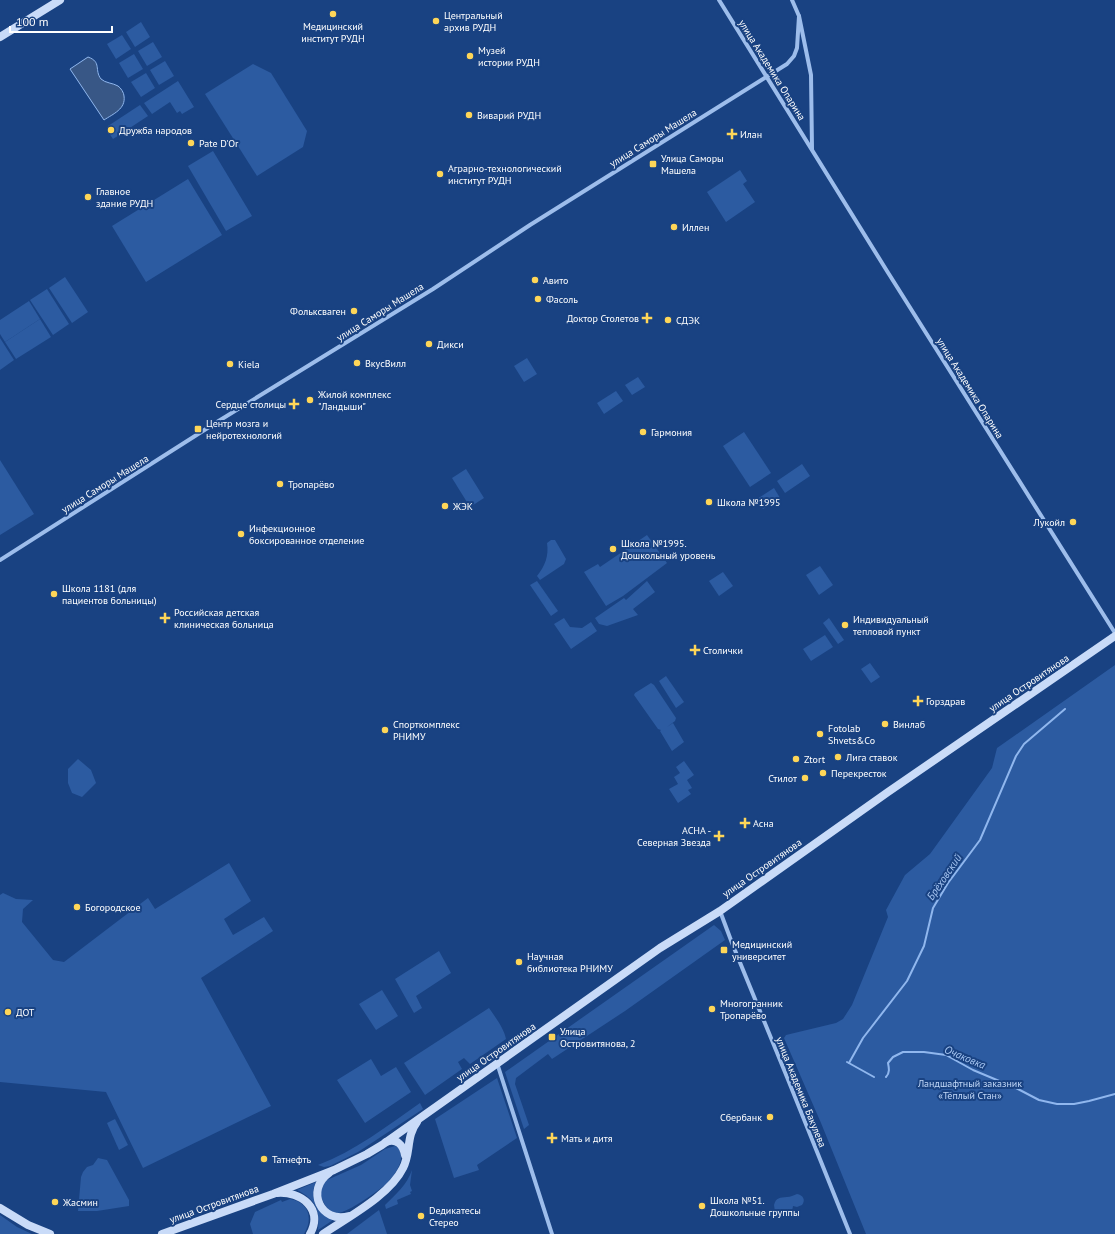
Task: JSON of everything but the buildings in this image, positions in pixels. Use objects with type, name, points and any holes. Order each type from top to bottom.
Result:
[{"type":"main road","points":[[0,37],[60,0]]},
{"type":"main road","name":"улица Островитянова","points":[[161,1234],[273,1194],[334,1170],[382,1145],[660,948],[720,911],[888,792],[1115,635]]},
{"type":"main road","name":"улица Островитянова","points":[[323,1234],[386,1190],[395,1180],[403,1169],[407,1158],[410,1136],[416,1123],[422,1117]]},
{"type":"main road","points":[[382,1145],[392,1140],[401,1144],[405,1153],[403,1169]]},
{"type":"main road","points":[[334,1170],[326,1175],[319,1186],[316,1194],[318,1201],[322,1208],[331,1215],[340,1218],[350,1216]]},
{"type":"main road","points":[[273,1194],[293,1194],[302,1198],[306,1202],[312,1210],[314,1219],[313,1228],[310,1234]]},
{"type":"main road","points":[[0,1208],[28,1225],[50,1234]]},
{"type":"street","name":"улица Академика Опарина","points":[[719,0],[1115,635]]},
{"type":"street","name":"улица Академика Опарина","points":[[792,0],[799,16],[811,75],[812,150]]},
{"type":"street","name":"улица Саморы Машела","points":[[0,560],[217,422],[420,297],[530,225],[787,64],[794,56],[797,48],[799,16]]},
{"type":"street","name":"улица Академика Бакулева","points":[[720,911],[850,1234]]},
{"type":"street","points":[[497,1063],[552,1234]]},
{"type":"green space","points":[[141,22],[150,37],[135,47],[126,32]]},
{"type":"green space","points":[[122,35],[131,49],[116,59],[107,44]]},
{"type":"green space","points":[[153,42],[162,57],[147,66],[138,51]]},
{"type":"green space","points":[[134,54],[143,69],[128,78],[119,63]]},
{"type":"green space","points":[[165,61],[174,76],[159,85],[150,70]]},
{"type":"green space","points":[[253,64],[271,73],[307,131],[303,147],[257,176],[205,94]]},
{"type":"green space","points":[[146,73],[155,88],[141,97],[131,82]]},
{"type":"green space","points":[[178,81],[194,107],[182,114],[180,111],[177,113],[170,102],[152,114],[144,103]]},
{"type":"green space","points":[[140,105],[148,116],[113,139],[107,130],[108,126]]},
{"type":"green space","points":[[213,151],[252,216],[226,231],[188,166]]},
{"type":"green space","points":[[740,170],[747,181],[743,184],[755,202],[726,222],[707,192]]},
{"type":"green space","points":[[188,179],[222,235],[146,282],[112,226]]},
{"type":"green space","points":[[65,277],[88,312],[72,323],[49,288]]},
{"type":"green space","points":[[47,289],[69,324],[53,335],[30,300]]},
{"type":"green space","points":[[29,301],[40,319],[5,342],[0,334],[0,320]]},
{"type":"green space","points":[[40,319],[51,337],[16,359],[5,342]]},
{"type":"green space","points":[[0,338],[14,360],[0,370]]},
{"type":"green space","points":[[527,358],[537,374],[524,382],[514,366]]},
{"type":"green space","points":[[638,377],[645,387],[632,395],[625,385]]},
{"type":"green space","points":[[616,391],[623,401],[604,414],[597,403]]},
{"type":"green space","points":[[744,432],[771,473],[750,487],[723,446]]},
{"type":"green space","points":[[0,460],[34,514],[0,535]]},
{"type":"green space","points":[[802,464],[810,476],[785,493],[777,481]]},
{"type":"green space","points":[[466,469],[484,498],[470,507],[452,478]]},
{"type":"green space","points":[[774,488],[780,498],[763,509],[757,499]]},
{"type":"green space","points":[[647,535],[667,563],[623,596],[606,606],[584,572],[598,564],[600,567]]},
{"type":"green space","points":[[551,540],[555,540],[566,559],[564,564],[540,580],[537,576],[546,561],[547,543]]},
{"type":"green space","points":[[820,566],[833,585],[819,595],[806,575]]},
{"type":"green space","points":[[723,572],[733,586],[719,596],[709,581]]},
{"type":"green space","points":[[537,581],[558,611],[551,616],[530,585]]},
{"type":"green space","points":[[647,581],[655,592],[633,609],[638,615],[607,626],[599,624],[595,618],[624,598],[626,600]]},
{"type":"green space","points":[[564,618],[570,627],[582,628],[591,622],[597,631],[571,649],[554,624]]},
{"type":"green space","points":[[829,618],[844,640],[838,644],[823,623]]},
{"type":"green space","points":[[825,635],[833,647],[811,661],[803,649]]},
{"type":"green space","points":[[870,663],[880,677],[871,683],[861,669]]},
{"type":"green space","name":"Ландшафтный заказник «Тёплый Стан»","points":[[1115,665],[1115,1234],[866,1234],[821,1123],[784,1038],[786,1035],[836,1023],[843,1019],[852,1005],[888,917],[886,910],[905,875],[930,854],[992,768],[997,748]]},
{"type":"green space","points":[[666,676],[684,702],[676,708],[659,681]]},
{"type":"green space","points":[[651,683],[654,685],[676,718],[675,721],[667,727],[673,723],[684,742],[672,751],[660,731],[661,730],[658,729],[634,695]]},
{"type":"green space","points":[[78,759],[91,770],[96,783],[82,797],[72,793],[68,783],[68,769]]},
{"type":"green space","points":[[684,761],[694,775],[687,780],[692,788],[688,790],[691,794],[678,803],[669,789],[678,784],[674,777],[680,773],[676,767]]},
{"type":"green space","points":[[229,863],[251,901],[224,919],[233,935],[264,917],[273,931],[201,978],[271,1106],[143,1168],[106,1092],[0,1082],[0,895],[3,893],[16,899],[33,900],[23,909],[22,922],[53,960],[64,962],[148,898],[155,909]]},
{"type":"green space","points":[[714,925],[721,931],[725,940],[625,1011],[552,1059],[548,1054],[516,1078],[515,1084],[529,1125],[524,1129],[505,1072]]},
{"type":"green space","points":[[439,951],[451,973],[416,996],[422,1008],[414,1013],[395,979]]},
{"type":"green space","points":[[382,990],[398,1016],[376,1030],[359,1004]]},
{"type":"green space","points":[[489,1008],[501,1027],[506,1039],[470,1064],[464,1058],[458,1062],[462,1069],[425,1095],[404,1063]]},
{"type":"green space","points":[[509,1042],[507,1049],[481,1067],[479,1065],[470,1071],[468,1069]]},
{"type":"green space","points":[[371,1059],[381,1076],[396,1067],[411,1092],[365,1123],[337,1080]]},
{"type":"green space","points":[[497,1078],[517,1138],[477,1165],[479,1170],[454,1178],[435,1119]]},
{"type":"green space","points":[[420,1103],[423,1109],[358,1152],[330,1166],[324,1167],[318,1165],[345,1153]]},
{"type":"green space","points":[[115,1119],[128,1145],[119,1150],[107,1123]]},
{"type":"green space","points":[[395,1146],[398,1147],[401,1153],[401,1158],[396,1172],[387,1183],[378,1191],[348,1210],[337,1213],[328,1209],[320,1194],[324,1183],[327,1180],[361,1165],[385,1149]]},
{"type":"green space","points":[[98,1158],[107,1160],[129,1200],[129,1206],[97,1211],[78,1211],[81,1177],[87,1167],[93,1165]]},
{"type":"green space","points":[[412,1170],[410,1185],[412,1191],[410,1192],[411,1194],[397,1200],[398,1204],[386,1209],[385,1205],[404,1185]]},
{"type":"green space","points":[[316,1182],[313,1192],[314,1198],[327,1216],[333,1220],[318,1230],[318,1216],[313,1202],[297,1190]]},
{"type":"green space","points":[[797,1194],[801,1195],[803,1198],[804,1201],[802,1205],[797,1207],[793,1206],[791,1212],[787,1216],[781,1216],[775,1212],[774,1205],[777,1199]]},
{"type":"green space","points":[[290,1199],[301,1203],[308,1212],[309,1222],[304,1234],[253,1234],[250,1224],[255,1212],[281,1200],[282,1202]]},
{"type":"green space","points":[[379,1210],[387,1234],[347,1234]]},
{"type":"green space","points":[[0,1215],[17,1227],[32,1234],[0,1234]]},
{"type":"shaded area","points":[[88,57],[95,61],[101,79],[118,86],[124,95],[124,101],[121,108],[104,120],[70,69]]},
{"type":"waterway","name":"Брёховский","points":[[849,1063],[863,1038],[907,981],[924,946],[933,908],[948,883],[980,840],[1016,756],[1024,744],[1065,709]]},
{"type":"waterway","name":"Очаковка","points":[[886,1077],[889,1072],[888,1063],[893,1057],[903,1052],[924,1052],[946,1055],[973,1070],[1016,1088],[1039,1100],[1057,1104],[1074,1104],[1115,1094]]},
{"type":"waterway","name":"Очаковка","points":[[847,1062],[874,1077]]},
{"type":"place","name":"Медицинский институт РУДН","points":[[333,14]]},
{"type":"place","name":"Центральный архив РУДН","points":[[436,21]]},
{"type":"place","name":"Музей истории РУДН","points":[[470,56]]},
{"type":"place","name":"Виварий РУДН","points":[[469,115]]},
{"type":"place","name":"Дружба народов","points":[[111,130]]},
{"type":"place","name":"Илан","points":[[732,134]]},
{"type":"place","name":"Pate D'Or","points":[[191,143]]},
{"type":"place","name":"Улица Саморы Машела","points":[[653,164]]},
{"type":"place","name":"Аграрно-технологический институт РУДН","points":[[440,174]]},
{"type":"place","name":"Главное здание РУДН","points":[[88,197]]},
{"type":"place","name":"Иллен","points":[[674,227]]},
{"type":"place","name":"Авито","points":[[535,280]]},
{"type":"place","name":"Фасоль","points":[[538,299]]},
{"type":"place","name":"Фольксваген","points":[[354,311]]},
{"type":"place","name":"Доктор Столетов","points":[[647,318]]},
{"type":"place","name":"СДЭК","points":[[668,320]]},
{"type":"place","name":"Дикси","points":[[429,344]]},
{"type":"place","name":"ВкусВилл","points":[[357,363]]},
{"type":"place","name":"Kiela","points":[[230,364]]},
{"type":"place","name":"Жилой комплекс \"Ландыши\"","points":[[310,400]]},
{"type":"place","name":"Сердце столицы","points":[[294,404]]},
{"type":"place","name":"Центр мозга и нейротехнологий","points":[[198,429]]},
{"type":"place","name":"Гармония","points":[[643,432]]},
{"type":"place","name":"Тропарёво","points":[[280,484]]},
{"type":"place","name":"Школа №1995","points":[[709,502]]},
{"type":"place","name":"ЖЭК","points":[[445,506]]},
{"type":"place","name":"Лукойл","points":[[1073,522]]},
{"type":"place","name":"Инфекционное боксированное отделение","points":[[241,534]]},
{"type":"place","name":"Школа №1995. Дошкольный уровень","points":[[613,549]]},
{"type":"place","name":"Школа 1181 (для пациентов больницы)","points":[[54,594]]},
{"type":"place","name":"Российская детская клиническая больница","points":[[165,618]]},
{"type":"place","name":"Индивидуальный тепловой пункт","points":[[845,625]]},
{"type":"place","name":"Столички","points":[[695,650]]},
{"type":"place","name":"Горздрав","points":[[918,701]]},
{"type":"place","name":"Винлаб","points":[[885,724]]},
{"type":"place","name":"Спорткомплекс РНИМУ","points":[[385,730]]},
{"type":"place","name":"Fotolab Shvets&Co","points":[[820,734]]},
{"type":"place","name":"Лига ставок","points":[[838,757]]},
{"type":"place","name":"Ztort","points":[[796,759]]},
{"type":"place","name":"Перекресток","points":[[823,773]]},
{"type":"place","name":"Стилот","points":[[805,778]]},
{"type":"place","name":"Асна","points":[[745,823]]},
{"type":"place","name":"АСНА - Северная Звезда","points":[[719,836]]},
{"type":"place","name":"Богородское","points":[[77,907]]},
{"type":"place","name":"Медицинский университет","points":[[724,950]]},
{"type":"place","name":"Научная библиотека РНИМУ","points":[[519,962]]},
{"type":"place","name":"Многогранник Тропарёво","points":[[712,1009]]},
{"type":"place","name":"ДОТ","points":[[8,1012]]},
{"type":"place","name":"Улица Островитянова, 2","points":[[552,1037]]},
{"type":"place","name":"Сбербанк","points":[[770,1117]]},
{"type":"place","name":"Мать и дитя","points":[[552,1138]]},
{"type":"place","name":"Татнефть","points":[[264,1159]]},
{"type":"place","name":"Жасмин","points":[[55,1202]]},
{"type":"place","name":"Школа №51. Дошкольные группы","points":[[702,1206]]},
{"type":"place","name":"Dедикатесы Стерео","points":[[421,1216]]}]
